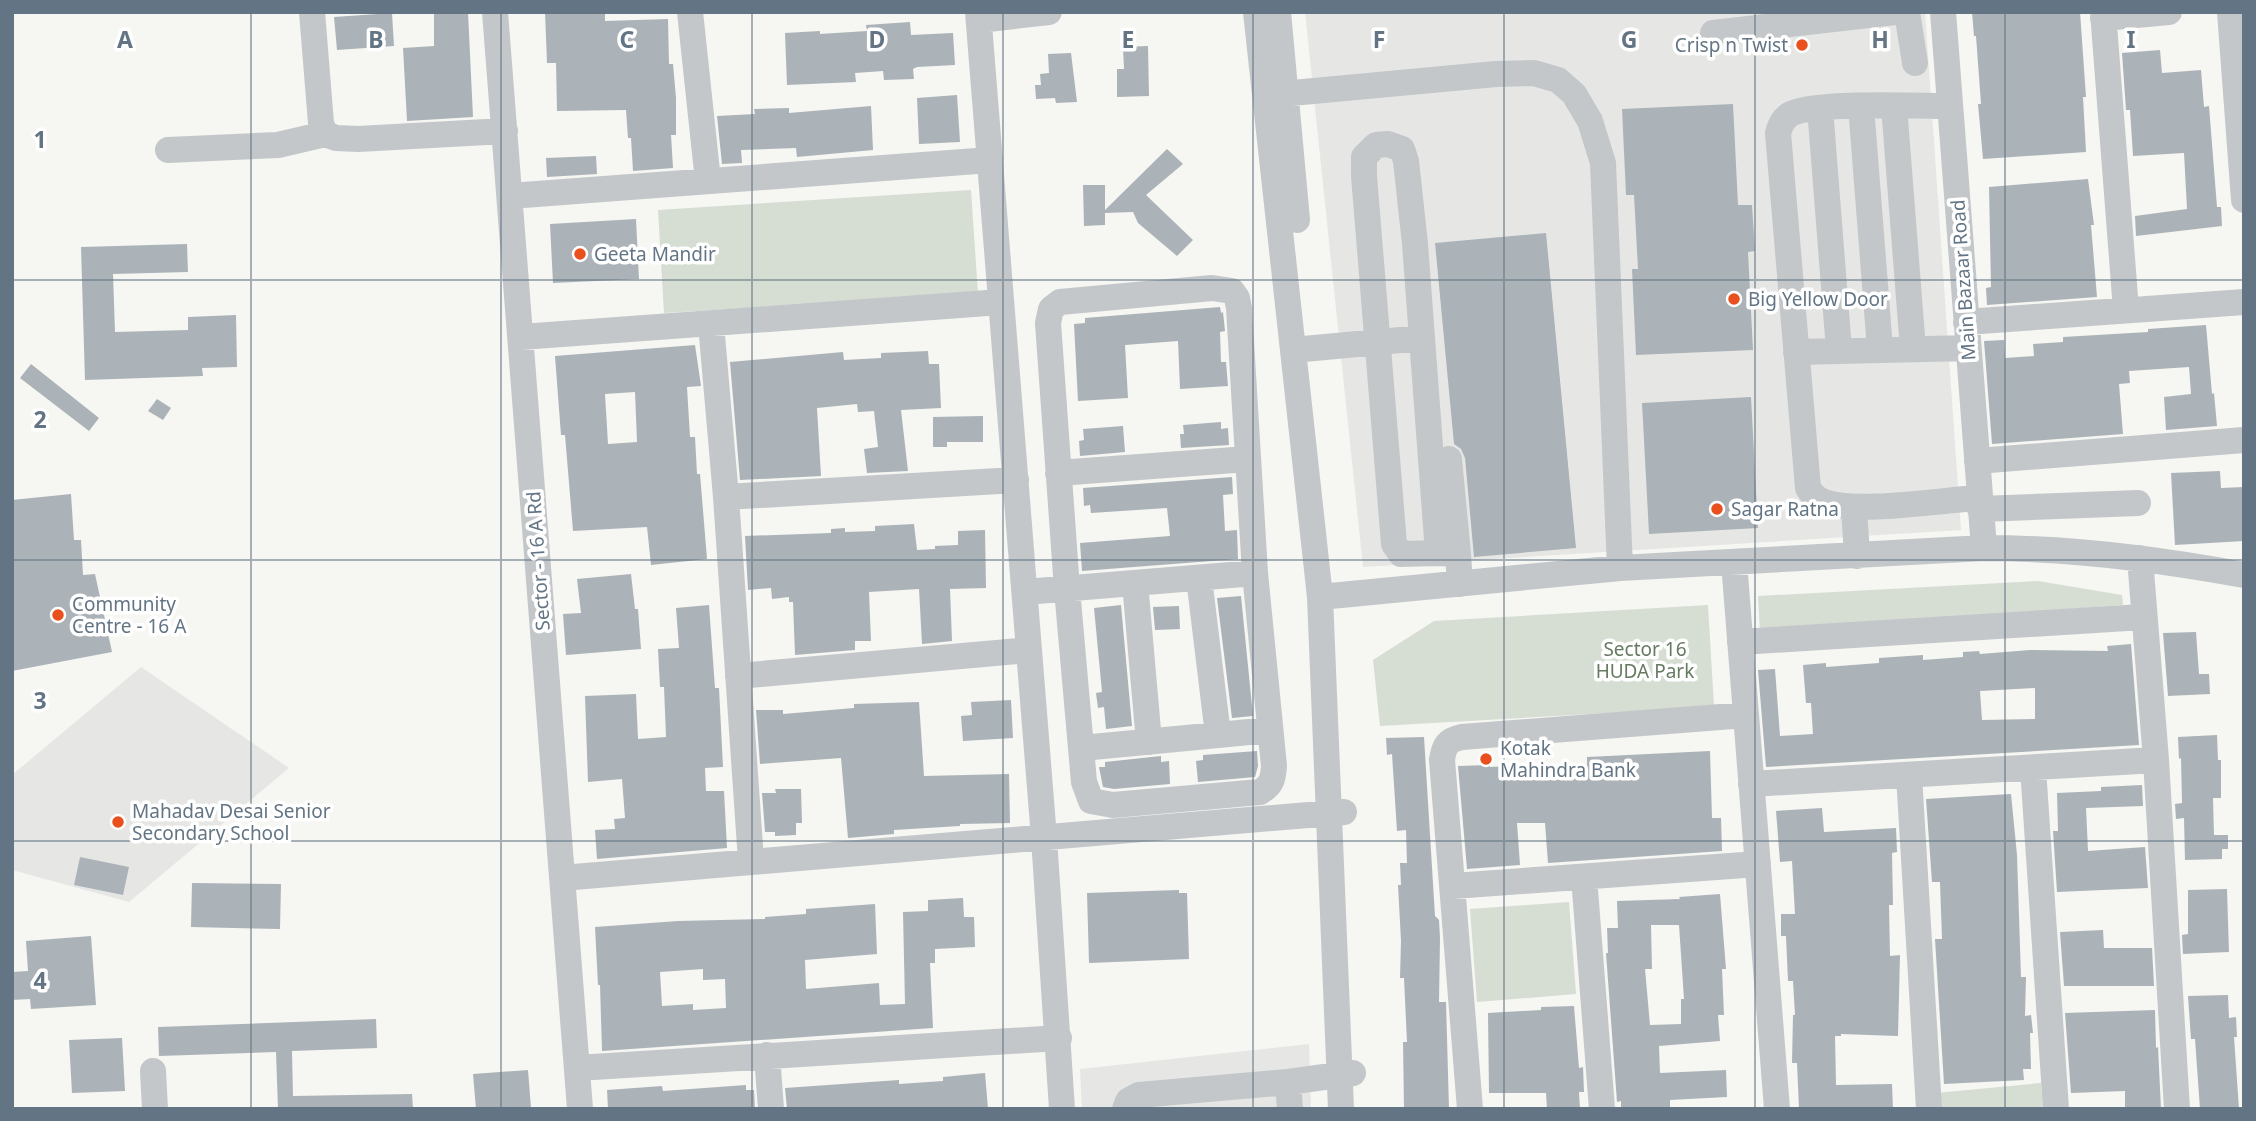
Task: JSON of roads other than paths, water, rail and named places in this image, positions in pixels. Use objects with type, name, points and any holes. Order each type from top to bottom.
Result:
[{"type":"street","points":[[312,12],[319,112],[326,134]]},
{"type":"street","name":"Sector - 16 A Rd","points":[[495,12],[580,1109]]},
{"type":"street","points":[[690,12],[708,181]]},
{"type":"street","points":[[1049,12],[978,16],[1044,838],[1062,1109]]},
{"type":"street","points":[[1256,12],[1276,94]]},
{"type":"street","points":[[1278,12],[1276,94],[1328,597],[1346,1074],[1341,1109]]},
{"type":"street","points":[[1713,33],[1895,12]]},
{"type":"street","points":[[1907,12],[1915,63]]},
{"type":"street","name":"Main Bazaar Road","points":[[1944,12],[1984,548]]},
{"type":"street","points":[[2126,310],[2103,15],[2169,12]]},
{"type":"street","points":[[2230,12],[2244,200]]},
{"type":"street","points":[[1276,94],[1534,73],[1558,80],[1574,94],[1590,121],[1603,163],[1620,568]]},
{"type":"street","points":[[1861,106],[1880,349]]},
{"type":"street","points":[[1894,106],[1913,349]]},
{"type":"street","points":[[1950,106],[1820,108],[1798,111],[1780,124],[1778,133],[1808,488],[1813,496],[1821,501],[1854,507],[1980,503],[2138,503]]},
{"type":"street","points":[[1820,108],[1839,350]]},
{"type":"street","points":[[168,150],[278,145],[326,134],[336,138],[358,139],[505,131]]},
{"type":"street","points":[[1448,554],[1401,554],[1394,544],[1364,176],[1364,157],[1376,145],[1388,144],[1402,149],[1406,161],[1422,338],[1448,554],[1460,584]]},
{"type":"street","points":[[510,196],[990,160]]},
{"type":"street","points":[[1422,188],[1448,554]]},
{"type":"street","points":[[1212,288],[1232,291],[1237,298],[1255,573],[1270,730],[1273,778],[1269,787],[1260,792],[1113,805],[1091,800],[1087,793],[1082,748],[1058,473],[1048,336],[1051,309],[1060,302],[1212,288]]},
{"type":"street","points":[[520,337],[1001,302]]},
{"type":"street","points":[[1796,352],[1913,349],[1967,335],[2126,310],[2244,302]]},
{"type":"street","points":[[711,324],[726,497],[751,861]]},
{"type":"street","points":[[1301,350],[1422,338]]},
{"type":"street","points":[[1977,461],[2244,440]]},
{"type":"street","points":[[1058,473],[1248,459]]},
{"type":"street","points":[[726,497],[1016,480]]},
{"type":"street","points":[[1854,507],[1857,556]]},
{"type":"street","points":[[1328,597],[1620,568],[1984,548],[2040,548],[2140,558],[2244,575]]},
{"type":"street","points":[[2140,558],[2156,760],[2177,1109]]},
{"type":"street","points":[[1734,562],[1777,1109]]},
{"type":"street","points":[[1025,592],[1255,573]]},
{"type":"street","points":[[1199,578],[1218,735]]},
{"type":"street","points":[[1135,583],[1149,742]]},
{"type":"street","points":[[1740,642],[2143,617]]},
{"type":"street","points":[[738,676],[1029,650]]},
{"type":"street","points":[[1470,1109],[1442,760],[1444,748],[1451,739],[1746,715]]},
{"type":"street","points":[[1082,748],[1270,730]]},
{"type":"street","points":[[1751,784],[2156,760]]},
{"type":"street","points":[[2033,768],[2056,1109]]},
{"type":"street","points":[[1909,775],[1929,1109]]},
{"type":"street","points":[[562,878],[1337,813]]},
{"type":"street","points":[[1453,886],[1758,864]]},
{"type":"street","points":[[1584,877],[1602,1109]]},
{"type":"street","points":[[577,1068],[1059,1038]]},
{"type":"street","points":[[767,1055],[771,1109]]},
{"type":"street","points":[[153,1071],[155,1109]]},
{"type":"street","points":[[1125,1109],[1128,1101],[1139,1095],[1288,1082],[1346,1074]]},
{"type":"street","points":[[1346,1074],[1354,1109]]},
{"type":"street","points":[[1288,1082],[1290,1109]]},
{"type":"place","name":"Crisp n Twist","points":[[1802,45]]},
{"type":"place","name":"Geeta Mandir","points":[[580,254]]},
{"type":"place","name":"Big Yellow Door","points":[[1734,299]]},
{"type":"place","name":"Sagar Ratna","points":[[1717,509]]},
{"type":"place","name":"Community Centre - 16 A","points":[[58,615]]},
{"type":"place","name":"Kotak Mahindra Bank","points":[[1486,759]]},
{"type":"place","name":"Mahadav Desai Senior Secondary School","points":[[118,822]]},
{"type":"park label","name":"Sector 16 HUDA Park","points":[[1645,660]]}]
